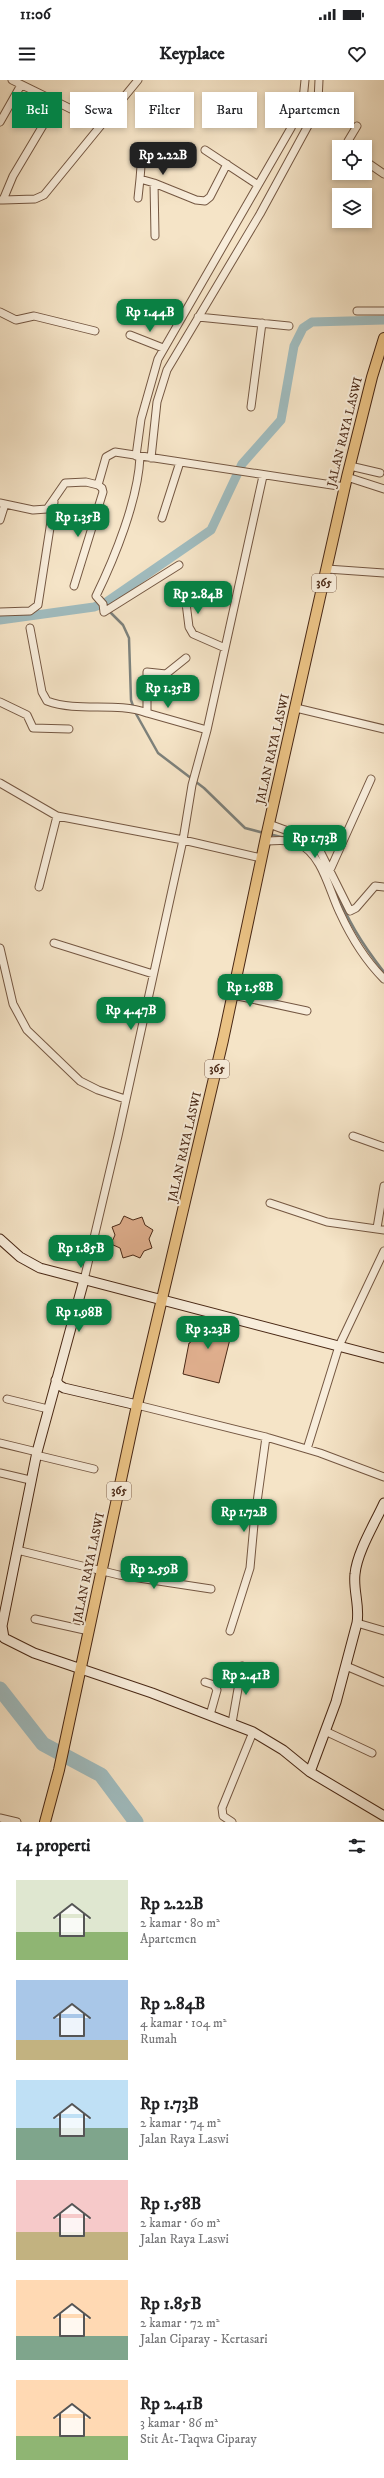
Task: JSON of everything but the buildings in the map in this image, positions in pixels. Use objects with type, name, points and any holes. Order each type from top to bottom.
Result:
[{"type":"main road","name":"JALAN RAYA LASWI","points":[[45,1822],[59,1770],[103,1570],[137,1405],[233,995],[261,858],[346,482],[372,377],[384,338]]},
{"type":"street","points":[[12,80],[35,92]]},
{"type":"street","points":[[41,128],[13,176],[2,200],[35,199],[44,195],[138,80]]},
{"type":"street","points":[[144,457],[146,394],[163,348],[299,112],[305,91],[305,80]]},
{"type":"street","points":[[179,565],[104,612],[105,607],[96,596],[108,573],[137,484],[154,421],[160,389],[174,358],[260,214],[310,122],[318,101],[318,80]]},
{"type":"street","points":[[0,122],[21,85]]},
{"type":"street","points":[[349,140],[357,126]]},
{"type":"street","points":[[205,150],[258,185]]},
{"type":"street","points":[[140,179],[196,200],[204,201],[210,197],[227,164]]},
{"type":"street","points":[[138,198],[141,166]]},
{"type":"street","points":[[372,166],[384,174]]},
{"type":"street","points":[[154,183],[156,236]]},
{"type":"street","points":[[357,311],[384,311]]},
{"type":"street","points":[[0,312],[16,320],[34,316],[95,331]]},
{"type":"street","points":[[198,317],[289,326]]},
{"type":"street","points":[[251,407],[262,323]]},
{"type":"street","points":[[130,334],[163,348]]},
{"type":"street","points":[[98,485],[104,462],[109,454],[118,452],[263,476],[346,482],[384,489]]},
{"type":"street","points":[[162,518],[180,462]]},
{"type":"street","points":[[350,466],[380,473]]},
{"type":"street","points":[[263,476],[207,730],[192,784],[183,840],[84,1280],[30,1480],[2,1626],[4,1638],[34,1653],[210,1715],[253,1732],[283,1750],[310,1772],[384,1816]]},
{"type":"street","points":[[0,612],[30,611],[38,605],[54,502],[59,490],[65,483],[86,482],[98,485],[102,488],[103,492],[74,586]]},
{"type":"street","points":[[0,520],[2,504],[37,511],[47,509],[54,502]]},
{"type":"street","points":[[327,569],[384,574]]},
{"type":"street","points":[[171,601],[186,603],[189,626],[193,634],[225,648]]},
{"type":"street","points":[[30,628],[42,692],[48,701],[75,707],[138,709],[147,713],[207,730]]},
{"type":"street","points":[[147,713],[147,672],[166,674],[186,658]]},
{"type":"street","points":[[0,702],[26,715],[33,728],[69,728]]},
{"type":"street","points":[[296,708],[384,729]]},
{"type":"street","points":[[331,868],[371,779]]},
{"type":"street","points":[[0,782],[57,816],[183,840],[261,858]]},
{"type":"street","points":[[39,887],[57,816]]},
{"type":"street","points":[[267,833],[284,841],[300,844],[331,868],[343,910]]},
{"type":"street","points":[[267,833],[307,841],[321,859],[364,954],[384,979]]},
{"type":"street","points":[[343,910],[350,911],[356,908],[375,886],[384,887]]},
{"type":"street","points":[[54,943],[153,974]]},
{"type":"street","points":[[0,948],[13,1004],[27,1030],[80,1081],[98,1090],[125,1099]]},
{"type":"street","points":[[233,995],[306,1011]]},
{"type":"street","points":[[353,1136],[384,1147]]},
{"type":"street","points":[[270,1203],[327,1222],[381,1229],[384,1186]]},
{"type":"street","points":[[0,1239],[30,1264],[84,1280],[384,1358]]},
{"type":"street","points":[[307,1449],[339,1346],[384,1251]]},
{"type":"street","points":[[56,1380],[58,1385],[64,1388],[266,1437],[307,1449],[384,1477]]},
{"type":"street","points":[[7,1399],[48,1409]]},
{"type":"street","points":[[230,1631],[250,1568],[254,1524],[266,1437]]},
{"type":"street","points":[[0,1443],[94,1469]]},
{"type":"street","points":[[0,1473],[30,1480]]},
{"type":"street","points":[[310,1772],[346,1666],[357,1622],[356,1566],[384,1503]]},
{"type":"street","points":[[17,1550],[103,1570],[118,1575],[211,1588]]},
{"type":"street","points":[[35,1619],[89,1631]]},
{"type":"street","points":[[357,1622],[384,1631]]},
{"type":"street","points":[[232,1723],[242,1666]]},
{"type":"street","points":[[346,1666],[384,1682]]},
{"type":"street","points":[[205,1682],[214,1684],[217,1690],[210,1715]]},
{"type":"street","points":[[325,1731],[372,1753]]},
{"type":"street","points":[[232,1822],[223,1816],[222,1808],[253,1732]]},
{"type":"street","points":[[0,1818],[17,1822]]},
{"type":"waterway","points":[[0,620],[94,607],[105,603],[211,530],[242,464],[281,420],[294,346],[303,328],[312,322],[384,320]]},
{"type":"waterway","points":[[109,611],[123,625],[129,638],[131,700],[135,712],[158,753],[204,788],[245,828],[264,833]]},
{"type":"waterway","points":[[269,834],[285,838]]},
{"type":"waterway","points":[[338,894],[342,905],[358,935],[384,972]]},
{"type":"waterway","points":[[0,1689],[43,1744],[101,1775],[136,1822]]}]
